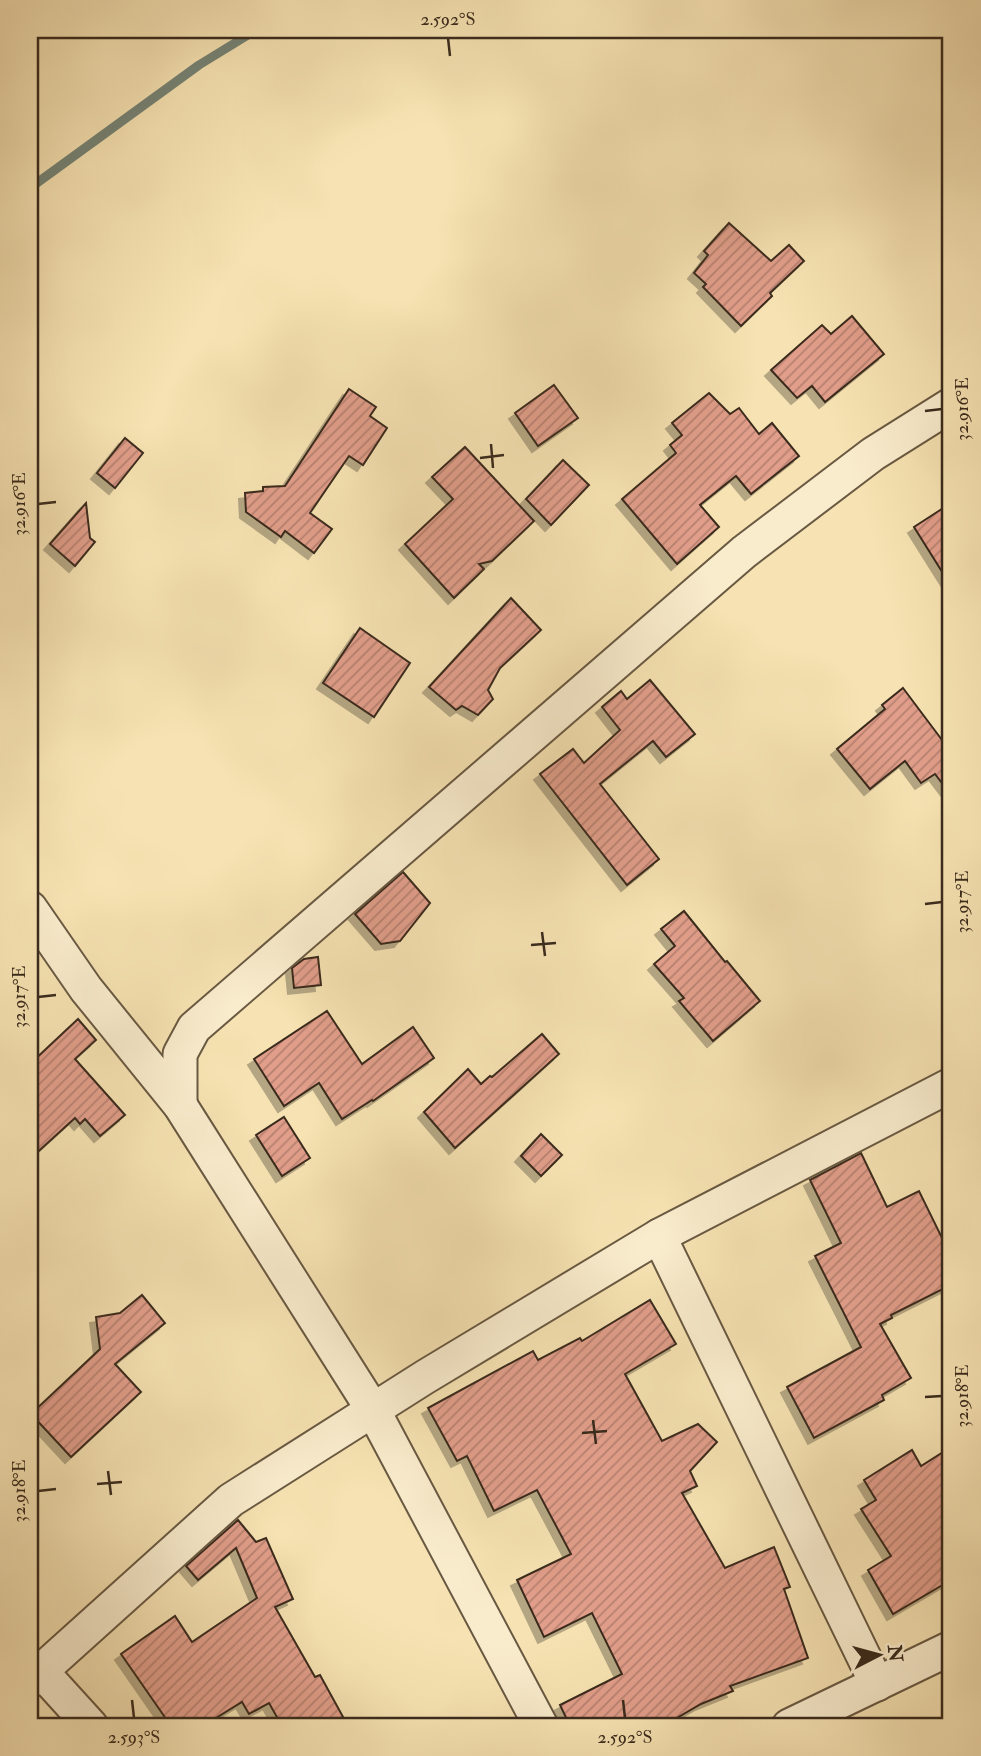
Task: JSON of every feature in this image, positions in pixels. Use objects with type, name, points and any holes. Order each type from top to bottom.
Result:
[{"type":"street","points":[[180,1105],[180,1054],[194,1028],[744,552],[873,454],[951,405]]},
{"type":"street","points":[[30,908],[86,989],[180,1105],[373,1410],[541,1726]]},
{"type":"street","points":[[91,1726],[36,1676],[231,1500],[659,1236],[949,1092]]},
{"type":"street","points":[[659,1236],[877,1684]]},
{"type":"street","points":[[789,1726],[951,1648]]},
{"type":"building","points":[[729,223],[771,261],[789,245],[804,261],[770,293],[772,296],[741,326],[703,287],[706,284],[694,273],[708,255],[704,251]]},
{"type":"building","points":[[852,316],[884,354],[825,402],[812,386],[797,398],[771,370],[822,325],[831,334]]},
{"type":"building","points":[[554,385],[578,418],[538,446],[515,413]]},
{"type":"building","points":[[349,389],[376,407],[370,416],[387,428],[363,465],[349,456],[310,513],[332,529],[314,553],[285,531],[281,537],[246,512],[245,493],[263,491],[263,487],[285,486]]},
{"type":"building","points":[[709,393],[730,414],[739,408],[759,434],[772,423],[799,456],[751,494],[736,476],[700,505],[719,527],[677,564],[622,499],[676,453],[670,445],[682,435],[672,423]]},
{"type":"building","points":[[125,438],[143,453],[115,488],[97,473]]},
{"type":"building","points":[[465,447],[534,521],[492,561],[479,564],[484,569],[454,598],[405,544],[453,499],[432,477]]},
{"type":"building","points":[[563,460],[589,485],[551,525],[526,499]]},
{"type":"building","points":[[86,503],[90,538],[95,542],[75,566],[50,544]]},
{"type":"building","points":[[951,503],[951,586],[914,527]]},
{"type":"building","points":[[511,598],[541,630],[500,668],[488,690],[493,699],[478,715],[462,706],[456,710],[429,687]]},
{"type":"building","points":[[360,628],[410,663],[374,717],[323,683]]},
{"type":"building","points":[[650,680],[695,734],[666,757],[653,741],[600,784],[659,859],[627,885],[540,774],[573,749],[584,763],[620,730],[602,707],[621,691],[627,699]]},
{"type":"building","points":[[903,688],[951,752],[951,795],[935,774],[921,783],[905,761],[870,789],[837,749],[885,709],[882,705]]},
{"type":"building","points":[[403,872],[430,903],[400,941],[381,944],[355,914]]},
{"type":"building","points":[[684,911],[760,1001],[713,1041],[679,1001],[684,998],[654,964],[675,946],[661,929]]},
{"type":"building","points":[[318,957],[321,985],[294,988],[292,968],[304,959]]},
{"type":"building","points":[[327,1011],[362,1064],[413,1027],[434,1058],[373,1101],[342,1119],[319,1083],[284,1106],[254,1059]]},
{"type":"building","points":[[78,1019],[96,1040],[75,1059],[125,1115],[100,1136],[85,1119],[80,1124],[75,1118],[30,1159],[30,1064]]},
{"type":"building","points":[[542,1034],[559,1054],[455,1148],[424,1112],[468,1069],[481,1084]]},
{"type":"building","points":[[284,1117],[310,1158],[282,1176],[256,1135]]},
{"type":"building","points":[[541,1134],[562,1155],[541,1176],[521,1156]]},
{"type":"building","points":[[861,1153],[887,1207],[919,1191],[942,1238],[951,1234],[951,1285],[891,1315],[892,1318],[880,1324],[911,1378],[882,1395],[884,1400],[814,1438],[787,1387],[861,1347],[815,1256],[841,1243],[810,1180]]},
{"type":"building","points":[[142,1295],[165,1323],[115,1364],[141,1392],[71,1457],[31,1414],[100,1349],[96,1317],[120,1313]]},
{"type":"building","points":[[650,1300],[676,1344],[625,1374],[662,1441],[698,1424],[717,1442],[690,1471],[697,1486],[682,1493],[725,1568],[774,1547],[790,1587],[784,1589],[808,1658],[730,1686],[733,1691],[701,1704],[663,1726],[570,1726],[560,1705],[622,1674],[592,1613],[544,1637],[517,1580],[571,1554],[537,1490],[494,1511],[467,1456],[457,1461],[428,1408],[533,1351],[538,1360],[580,1338],[582,1341]]},
{"type":"building","points":[[951,1447],[951,1580],[893,1614],[868,1570],[891,1556],[861,1509],[876,1500],[864,1480],[912,1450],[921,1466]]},
{"type":"building","points":[[238,1520],[256,1542],[266,1538],[293,1599],[275,1607],[315,1677],[320,1675],[348,1726],[282,1726],[269,1703],[249,1714],[242,1702],[203,1726],[171,1726],[121,1654],[175,1616],[192,1642],[257,1598],[236,1548],[198,1580],[186,1566]]},
{"type":"waterway","points":[[30,188],[199,65],[256,30]]}]
